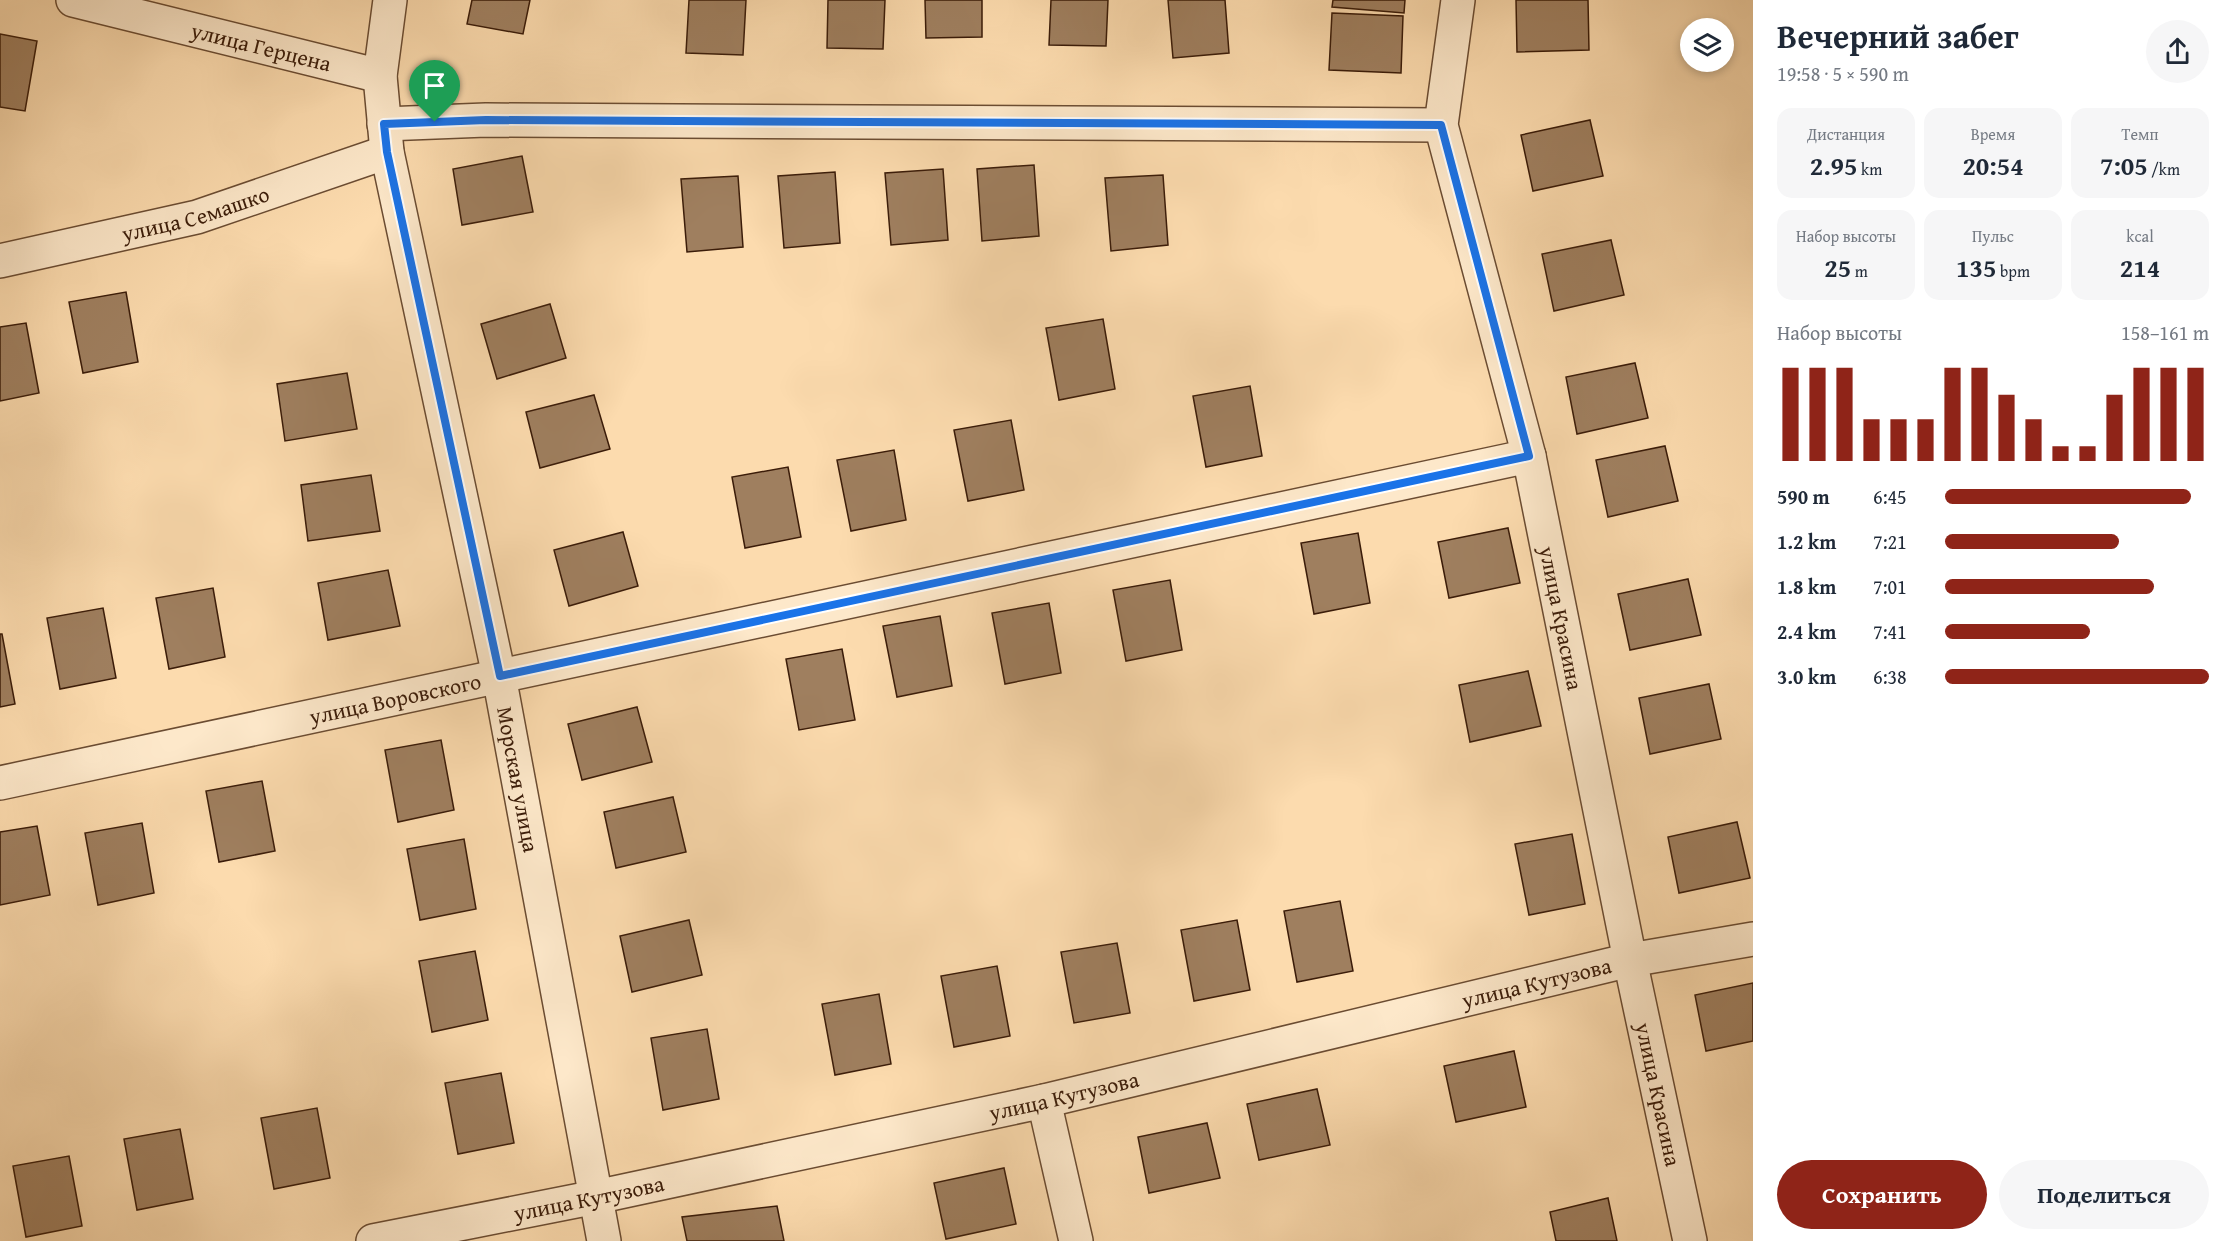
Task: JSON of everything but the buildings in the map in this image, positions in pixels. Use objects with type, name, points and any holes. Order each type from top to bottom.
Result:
[{"type":"street","name":"улица Герцена","points":[[73,0],[380,76]]},
{"type":"street","name":"Морская улица","points":[[390,0],[380,76],[386,138],[500,676],[604,1241]]},
{"type":"street","name":"улица Красина","points":[[1458,0],[1441,125],[1529,456],[1630,960],[1690,1241]]},
{"type":"street","points":[[386,138],[498,120],[1441,125]]},
{"type":"street","name":"улица Семашко","points":[[0,261],[197,217],[386,138]]},
{"type":"street","name":"улица Воровского","points":[[0,783],[1529,456]]},
{"type":"street","name":"улица Кутузова","points":[[373,1241],[596,1197],[1044,1101],[1630,960],[1753,939]]},
{"type":"street","points":[[1044,1101],[1076,1241]]},
{"type":"route","points":[[486,120],[1441,125],[1529,456],[500,676],[387,152],[384,124],[435,122],[486,120]]}]
